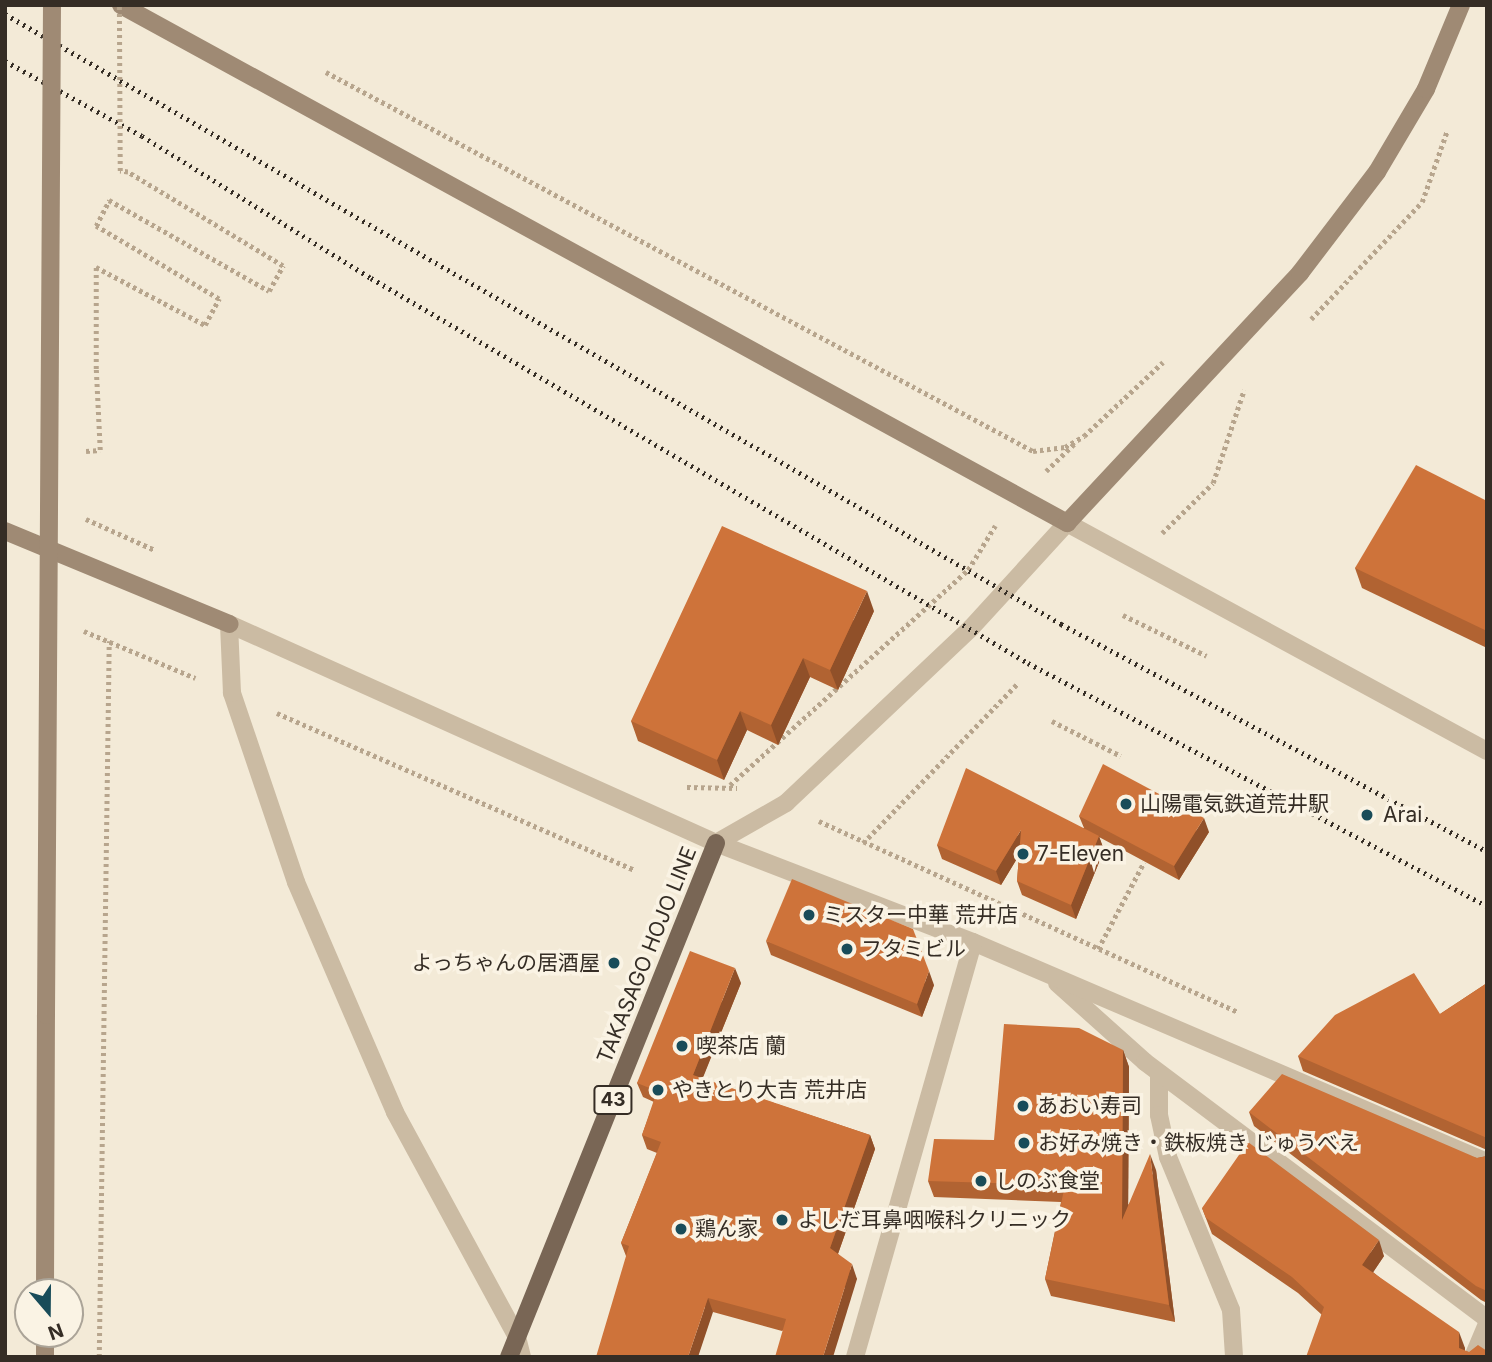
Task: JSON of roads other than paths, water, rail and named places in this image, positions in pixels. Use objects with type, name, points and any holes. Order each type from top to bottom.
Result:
[{"type":"main road","name":"TAKASAGO HOJO LINE","points":[[509,1357],[716,843]]},
{"type":"street","points":[[45,1278],[52,5]]},
{"type":"street","points":[[120,5],[1487,751]]},
{"type":"street","points":[[716,843],[786,803],[971,628],[1300,273],[1362,193],[1426,89],[1461,5]]},
{"type":"street","points":[[5,531],[229,624],[716,843],[973,942],[1487,1162]]},
{"type":"street","points":[[229,624],[232,693],[296,882],[395,1112],[517,1337],[522,1357]]},
{"type":"street","points":[[855,1357],[973,942]]},
{"type":"street","points":[[1044,972],[1159,1073],[1487,1322],[1473,1357]]},
{"type":"street","points":[[1159,1073],[1159,1115],[1168,1157],[1231,1310],[1234,1357]]},
{"type":"railway","points":[[5,14],[1061,624],[1487,851]]},
{"type":"railway","points":[[5,61],[142,136],[371,278],[1028,663],[1487,906]]},
{"type":"place","name":"山陽電気鉄道荒井駅","points":[[1126,804]]},
{"type":"place","name":"Arai","points":[[1367,815]]},
{"type":"place","name":"7-Eleven","points":[[1023,854]]},
{"type":"place","name":"ミスター中華 荒井店","points":[[809,915]]},
{"type":"place","name":"フタミビル","points":[[847,949]]},
{"type":"place","name":"よっちゃんの居酒屋","points":[[614,963]]},
{"type":"place","name":"喫茶店 蘭","points":[[682,1046]]},
{"type":"place","name":"やきとり大吉 荒井店","points":[[658,1090]]},
{"type":"place","name":"あおい寿司","points":[[1023,1106]]},
{"type":"place","name":"お好み焼き・鉄板焼き じゅうべえ","points":[[1024,1143]]},
{"type":"place","name":"しのぶ食堂","points":[[981,1181]]},
{"type":"place","name":"よしだ耳鼻咽喉科クリニック","points":[[782,1220]]},
{"type":"place","name":"鶏ん家","points":[[681,1229]]}]
